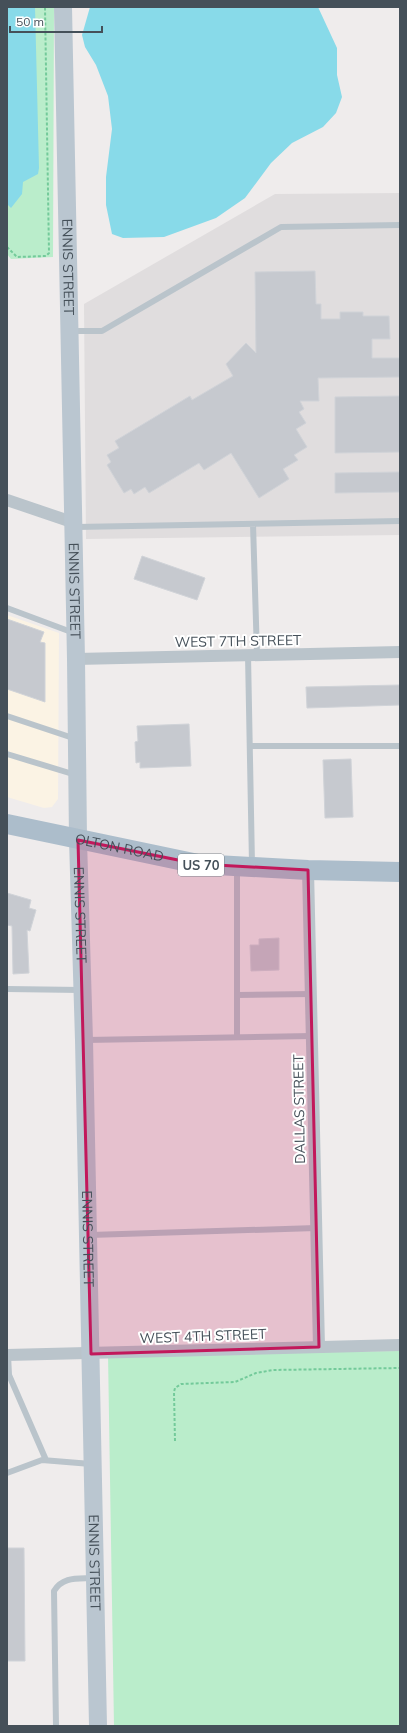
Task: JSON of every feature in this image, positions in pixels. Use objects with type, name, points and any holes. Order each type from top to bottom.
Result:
[{"type":"main road","name":"ENNIS STREET","points":[[63,7],[72,525],[76,633],[78,840],[83,990],[98,1726]]},
{"type":"main road","name":"OLTON ROAD","points":[[7,824],[198,864],[308,870],[400,872]]},
{"type":"street","points":[[7,500],[72,525]]},
{"type":"street","name":"WEST 7TH STREET","points":[[76,659],[400,652]]},
{"type":"street","name":"DALLAS STREET","points":[[308,870],[320,1348]]},
{"type":"street","name":"WEST 4TH STREET","points":[[8,1356],[400,1345]]},
{"type":"lane","points":[[69,331],[102,331],[281,227],[400,226]]},
{"type":"lane","points":[[72,525],[253,524],[400,521]]},
{"type":"lane","points":[[238,1037],[237,995],[250,746],[253,524]]},
{"type":"lane","points":[[7,608],[76,633]]},
{"type":"lane","points":[[7,716],[77,740]]},
{"type":"lane","points":[[250,746],[400,746]]},
{"type":"lane","points":[[7,754],[78,776]]},
{"type":"lane","points":[[7,989],[83,990]]},
{"type":"lane","points":[[237,995],[311,994]]},
{"type":"lane","points":[[84,1040],[312,1036]]},
{"type":"lane","points":[[88,1235],[316,1228]]},
{"type":"lane","points":[[8,1356],[9,1375],[46,1460]]},
{"type":"lane","points":[[7,1473],[42,1460],[93,1464]]},
{"type":"lane","points":[[56,1726],[54,1591],[58,1584],[68,1579],[95,1578]]},
{"type":"path","points":[[7,247],[17,257],[46,256],[49,253],[45,7]]},
{"type":"path","points":[[175,1441],[174,1392],[181,1384],[230,1383],[256,1373],[273,1370],[400,1368]]},
{"type":"highlighted area","points":[[78,840],[198,864],[308,870],[319,1347],[91,1354]]},
{"type":"shaded area","points":[[400,193],[400,535],[86,539],[84,304],[275,194]]},
{"type":"shaded area","points":[[7,615],[59,633],[58,799],[52,807],[44,808],[7,797]]},
{"type":"green space","points":[[7,7],[54,7],[53,257],[11,259],[7,254]]},
{"type":"green space","points":[[400,1351],[400,1726],[114,1726],[108,1354]]},
{"type":"water","points":[[7,7],[35,7],[39,168],[38,174],[23,182],[22,194],[11,208],[7,204]]},
{"type":"water","points":[[90,7],[318,7],[337,48],[337,75],[342,97],[336,113],[323,127],[292,143],[271,163],[245,198],[216,218],[164,237],[123,238],[112,234],[106,205],[106,177],[112,129],[108,96],[96,65],[85,47],[82,35]]},
{"type":"building","points":[[315,271],[316,304],[321,304],[321,319],[340,319],[340,312],[363,312],[363,316],[389,316],[390,339],[372,339],[372,358],[400,358],[400,377],[318,378],[319,401],[300,401],[304,409],[299,412],[306,423],[296,429],[307,447],[294,455],[298,460],[283,469],[289,479],[259,498],[231,453],[204,470],[199,463],[149,493],[145,487],[134,494],[131,489],[124,493],[107,465],[111,462],[107,455],[119,448],[115,441],[190,396],[192,400],[233,376],[226,364],[246,343],[256,353],[255,272]]},
{"type":"building","points":[[400,396],[400,452],[335,453],[335,397]]},
{"type":"building","points":[[400,472],[400,492],[335,493],[335,473]]},
{"type":"building","points":[[142,556],[205,578],[197,600],[134,579]]},
{"type":"building","points":[[7,619],[44,632],[40,642],[45,643],[45,702],[7,689]]},
{"type":"building","points":[[400,685],[400,705],[307,708],[306,687]]},
{"type":"building","points":[[189,724],[191,766],[140,768],[140,762],[136,763],[135,742],[138,741],[137,726]]},
{"type":"building","points":[[351,759],[353,817],[325,818],[323,760]]},
{"type":"building","points":[[7,893],[31,900],[29,908],[36,910],[30,931],[27,930],[29,973],[13,974],[12,926],[7,925]]},
{"type":"building","points":[[279,938],[279,970],[251,971],[250,945],[259,945],[259,939]]},
{"type":"building","points":[[7,1548],[24,1548],[25,1661],[7,1661]]}]
